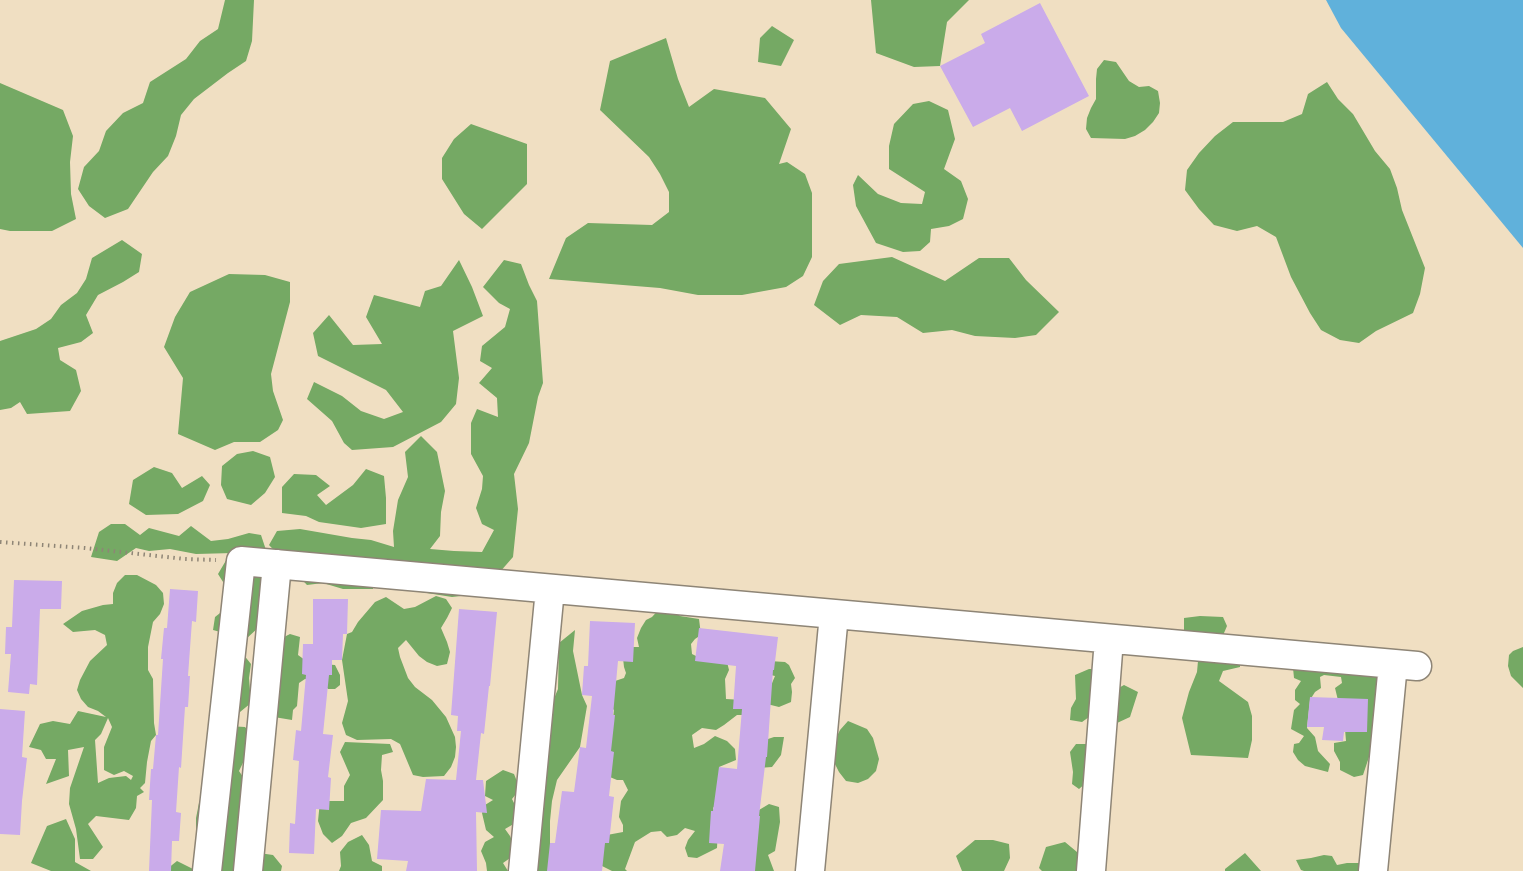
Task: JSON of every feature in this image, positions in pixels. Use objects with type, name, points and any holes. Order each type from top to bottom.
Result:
[{"type":"street","points":[[207,871],[241,561],[1405,665],[1373,871]]},
{"type":"street","points":[[248,871],[277,564]]},
{"type":"street","points":[[523,871],[550,589]]},
{"type":"street","points":[[810,871],[834,614]]},
{"type":"street","points":[[1091,871],[1109,639]]},
{"type":"path","points":[[0,542],[85,548],[185,559],[241,561]]},
{"type":"green space","points":[[225,0],[254,0],[252,41],[246,61],[194,99],[181,115],[168,156],[153,172],[128,209],[105,218],[89,206],[78,189],[84,167],[99,151],[106,131],[123,113],[143,103],[150,82],[186,59],[200,41],[218,29]]},
{"type":"green space","points":[[871,0],[969,0],[947,22],[940,66],[914,67],[876,53]]},
{"type":"green space","points":[[772,26],[794,40],[781,66],[758,62],[760,38]]},
{"type":"green space","points":[[666,38],[689,107],[714,89],[765,98],[791,129],[779,164],[787,162],[805,174],[812,193],[812,257],[803,276],[786,287],[742,295],[698,295],[660,288],[549,279],[566,238],[588,223],[652,225],[669,212],[669,192],[649,157],[600,110],[610,61]]},
{"type":"green space","points":[[1104,60],[1116,62],[1129,81],[1139,87],[1149,86],[1158,91],[1159,113],[1145,130],[1135,136],[1125,139],[1091,138],[1086,129],[1087,118],[1096,99],[1097,69]]},
{"type":"green space","points":[[1327,82],[1338,99],[1353,114],[1375,151],[1390,169],[1402,210],[1425,268],[1420,294],[1413,313],[1376,331],[1359,343],[1340,340],[1321,330],[1291,277],[1276,237],[1257,226],[1237,231],[1214,225],[1185,190],[1187,170],[1199,153],[1233,122],[1283,122],[1302,114],[1308,94]]},
{"type":"green space","points":[[0,83],[63,110],[73,136],[70,162],[71,194],[76,219],[52,231],[0,229]]},
{"type":"green space","points":[[929,101],[948,110],[955,139],[944,169],[961,181],[968,199],[963,219],[949,226],[931,229],[930,242],[920,251],[903,252],[876,243],[856,206],[853,185],[858,175],[878,194],[901,203],[922,204],[925,192],[889,169],[889,146],[894,124],[913,104]]},
{"type":"green space","points":[[471,124],[527,144],[527,184],[482,229],[464,214],[442,179],[442,158],[454,139]]},
{"type":"green space","points":[[122,240],[142,254],[139,272],[98,295],[86,315],[93,333],[81,342],[58,348],[60,360],[76,370],[81,391],[70,411],[27,414],[20,402],[11,408],[0,410],[0,341],[36,329],[51,319],[61,305],[77,293],[86,279],[92,258]]},
{"type":"green space","points":[[892,257],[945,281],[979,258],[1009,258],[1026,280],[1059,312],[1036,335],[1015,338],[975,336],[952,330],[923,333],[897,317],[861,315],[840,325],[814,305],[823,281],[839,264]]},
{"type":"green space","points":[[459,260],[483,316],[453,331],[459,378],[456,404],[441,422],[393,447],[352,450],[344,443],[332,421],[307,399],[314,382],[342,396],[361,411],[384,419],[403,412],[386,390],[318,356],[313,333],[329,315],[353,345],[382,344],[366,317],[374,295],[420,307],[425,291],[441,286]]},
{"type":"green space","points":[[504,260],[521,264],[537,301],[543,383],[529,443],[514,474],[518,509],[513,557],[499,573],[470,595],[452,597],[408,590],[374,565],[373,589],[343,589],[323,583],[307,585],[269,545],[277,531],[300,529],[371,540],[394,547],[393,531],[398,500],[408,477],[405,452],[421,436],[437,452],[445,491],[440,536],[430,549],[482,552],[494,530],[482,524],[476,508],[482,489],[483,476],[471,454],[471,423],[477,409],[498,417],[497,398],[479,383],[492,368],[480,361],[482,346],[505,327],[510,309],[499,303],[483,287]]},
{"type":"green space","points":[[229,274],[265,275],[290,282],[290,302],[271,374],[273,391],[283,420],[278,430],[260,442],[234,442],[215,450],[178,434],[183,378],[164,347],[175,317],[190,292]]},
{"type":"green space","points":[[253,451],[270,457],[275,477],[265,493],[251,505],[227,499],[221,485],[222,466],[237,454]]},
{"type":"green space","points":[[154,467],[172,473],[182,488],[202,476],[210,485],[203,501],[178,514],[146,515],[129,504],[133,480]]},
{"type":"green space","points":[[366,469],[384,476],[386,524],[361,528],[319,522],[306,516],[282,513],[282,487],[294,474],[316,475],[330,486],[317,495],[326,505],[353,485]]},
{"type":"green space","points":[[111,524],[125,524],[140,535],[149,528],[179,536],[191,526],[211,541],[249,533],[261,535],[269,559],[259,627],[246,639],[213,630],[215,617],[229,606],[230,593],[218,574],[233,553],[196,554],[170,549],[149,551],[136,548],[117,561],[91,557],[99,532]]},
{"type":"green space","points":[[125,575],[137,575],[156,585],[163,593],[164,604],[160,614],[153,622],[148,647],[148,670],[153,679],[156,735],[151,741],[145,783],[140,788],[144,792],[137,796],[136,808],[129,820],[96,816],[88,824],[103,847],[93,859],[80,859],[76,829],[69,804],[70,788],[84,747],[68,750],[69,776],[46,784],[56,759],[46,759],[41,750],[29,747],[40,724],[53,721],[70,724],[78,711],[106,717],[88,707],[77,690],[90,661],[107,645],[105,635],[95,630],[73,632],[63,624],[82,611],[113,604],[113,593],[117,583]],"holes":[[[108,718],[112,727],[104,747],[104,770],[114,775],[124,771],[133,776],[131,780],[126,776],[109,778],[98,783],[95,740],[101,734]]]},
{"type":"green space","points":[[436,596],[446,599],[452,608],[441,628],[450,652],[447,664],[437,666],[427,662],[406,640],[398,648],[408,678],[415,687],[432,700],[446,717],[455,737],[455,757],[444,776],[423,777],[413,775],[400,744],[391,739],[357,740],[346,735],[342,723],[348,701],[342,660],[347,634],[352,632],[375,602],[386,597],[404,609],[415,607]]},
{"type":"green space","points":[[662,606],[672,608],[680,616],[699,619],[701,635],[691,644],[692,654],[700,658],[727,662],[729,670],[725,679],[726,699],[743,700],[761,715],[737,715],[716,730],[702,728],[692,735],[694,748],[715,736],[727,741],[735,749],[736,760],[719,767],[722,780],[721,799],[713,808],[718,827],[717,848],[697,858],[688,857],[685,848],[695,831],[685,828],[677,835],[667,837],[661,831],[651,832],[635,842],[625,869],[627,871],[612,871],[598,864],[607,835],[623,832],[623,825],[619,817],[621,801],[628,790],[623,780],[605,775],[614,710],[607,704],[612,682],[624,678],[626,673],[623,658],[630,647],[639,647],[637,638],[641,628],[646,620]]},
{"type":"green space","points":[[1223,617],[1227,626],[1223,640],[1240,658],[1240,667],[1223,671],[1219,681],[1248,702],[1252,716],[1252,740],[1248,758],[1191,755],[1182,718],[1197,672],[1198,661],[1190,637],[1184,631],[1184,618]]},
{"type":"green space","points":[[575,630],[573,651],[582,695],[587,706],[580,747],[557,780],[552,801],[550,865],[554,871],[527,871],[550,708],[558,689],[559,643]]},
{"type":"green space","points":[[290,634],[300,637],[298,655],[309,663],[335,665],[340,675],[340,685],[335,689],[328,689],[322,682],[305,679],[299,683],[297,706],[293,710],[292,720],[274,717],[276,641]]},
{"type":"green space","points":[[1311,642],[1323,642],[1382,673],[1377,684],[1378,704],[1372,748],[1363,775],[1354,777],[1340,770],[1340,762],[1334,751],[1334,743],[1346,741],[1335,688],[1342,683],[1341,677],[1324,675],[1320,677],[1321,688],[1310,700],[1307,728],[1315,737],[1318,751],[1330,764],[1328,772],[1305,766],[1293,752],[1294,744],[1299,743],[1304,736],[1291,729],[1294,710],[1300,704],[1295,700],[1295,690],[1301,681],[1294,678],[1293,668],[1300,651]]},
{"type":"green space","points":[[1523,647],[1523,688],[1511,676],[1508,666],[1509,655]]},
{"type":"green space","points":[[243,654],[251,664],[249,678],[251,703],[240,712],[231,708]]},
{"type":"green space","points":[[769,661],[785,662],[789,665],[795,678],[791,684],[791,702],[779,707],[767,704],[767,695],[775,676],[758,672]]},
{"type":"green space","points":[[1089,669],[1099,669],[1089,717],[1082,722],[1070,720],[1071,708],[1076,699],[1075,675]]},
{"type":"green space","points":[[1124,685],[1138,692],[1130,717],[1117,723],[1115,690]]},
{"type":"green space","points":[[848,721],[867,729],[873,738],[879,759],[876,771],[868,779],[858,783],[846,781],[834,762],[835,740]]},
{"type":"green space","points":[[228,726],[245,727],[255,738],[239,771],[245,780],[258,818],[236,837],[236,846],[273,855],[282,866],[281,871],[219,871],[209,845],[196,830],[199,803],[213,788]]},
{"type":"green space","points":[[784,737],[781,755],[772,767],[758,768],[762,741]]},
{"type":"green space","points":[[345,742],[390,744],[393,752],[382,755],[383,800],[366,818],[351,823],[342,836],[332,843],[323,834],[318,821],[320,801],[344,801],[344,786],[350,775],[340,752]]},
{"type":"green space","points":[[1076,744],[1087,744],[1087,782],[1079,789],[1072,784],[1070,752]]},
{"type":"green space","points":[[503,770],[514,774],[520,789],[512,799],[517,809],[517,822],[505,829],[516,850],[513,856],[503,863],[508,871],[487,871],[481,851],[485,842],[494,837],[486,830],[482,813],[485,805],[493,800],[485,796],[486,781]]},
{"type":"green space","points":[[769,804],[779,807],[780,822],[775,851],[768,855],[774,871],[754,871],[754,813]]},
{"type":"green space","points":[[66,819],[75,839],[75,862],[91,871],[51,871],[31,863],[47,826]]},
{"type":"green space","points":[[362,835],[369,845],[372,861],[382,866],[382,871],[339,871],[340,852],[348,842]]},
{"type":"green space","points":[[975,840],[993,840],[1009,844],[1010,858],[1004,871],[962,871],[956,856]]},
{"type":"green space","points":[[1065,842],[1077,852],[1077,871],[1042,871],[1039,868],[1046,847]]},
{"type":"green space","points":[[1245,853],[1261,871],[1225,871],[1225,869]]},
{"type":"green space","points":[[1324,855],[1332,856],[1337,865],[1359,863],[1362,871],[1304,871],[1301,870],[1296,860]]},
{"type":"green space","points":[[177,861],[193,869],[206,871],[167,871]]},
{"type":"water","points":[[1326,0],[1523,0],[1523,248],[1341,28]]},
{"type":"building","points":[[1040,3],[1089,96],[1022,131],[1010,108],[973,127],[940,66],[985,43],[981,34]]},
{"type":"building","points":[[14,580],[62,581],[61,609],[40,609],[37,685],[30,684],[29,694],[8,692],[11,654],[5,654],[6,627],[12,627]]},
{"type":"building","points":[[170,589],[198,591],[196,622],[192,621],[188,707],[185,707],[181,768],[179,767],[176,812],[181,813],[179,841],[172,841],[171,871],[149,871],[151,769],[153,769],[156,735],[158,735],[163,659],[161,659],[164,628],[167,628]]},
{"type":"building","points":[[313,599],[348,599],[347,634],[343,634],[342,660],[332,660],[332,675],[329,675],[323,734],[333,735],[328,777],[331,778],[329,810],[316,809],[314,854],[289,853],[290,823],[295,824],[299,761],[293,760],[296,730],[301,731],[306,675],[302,674],[303,644],[313,644]]},
{"type":"building","points":[[459,609],[497,612],[484,734],[481,733],[476,780],[483,780],[487,813],[476,812],[477,871],[406,871],[408,861],[377,859],[381,810],[421,811],[426,779],[456,780],[461,731],[457,731],[458,716],[451,715]]},
{"type":"building","points":[[590,621],[635,623],[633,662],[618,661],[611,751],[614,752],[609,796],[614,797],[609,843],[605,843],[602,871],[547,871],[550,843],[555,843],[562,791],[574,792],[580,747],[586,748],[592,696],[582,695],[584,666],[588,666]]},
{"type":"building","points":[[699,628],[778,637],[755,871],[720,871],[724,844],[709,843],[711,811],[713,811],[719,767],[737,769],[742,709],[733,709],[736,666],[695,661]]},
{"type":"building","points":[[1310,697],[1368,699],[1367,732],[1344,732],[1343,741],[1322,740],[1324,727],[1307,727]]},
{"type":"building","points":[[0,709],[25,711],[22,757],[27,758],[20,835],[0,834]]}]
